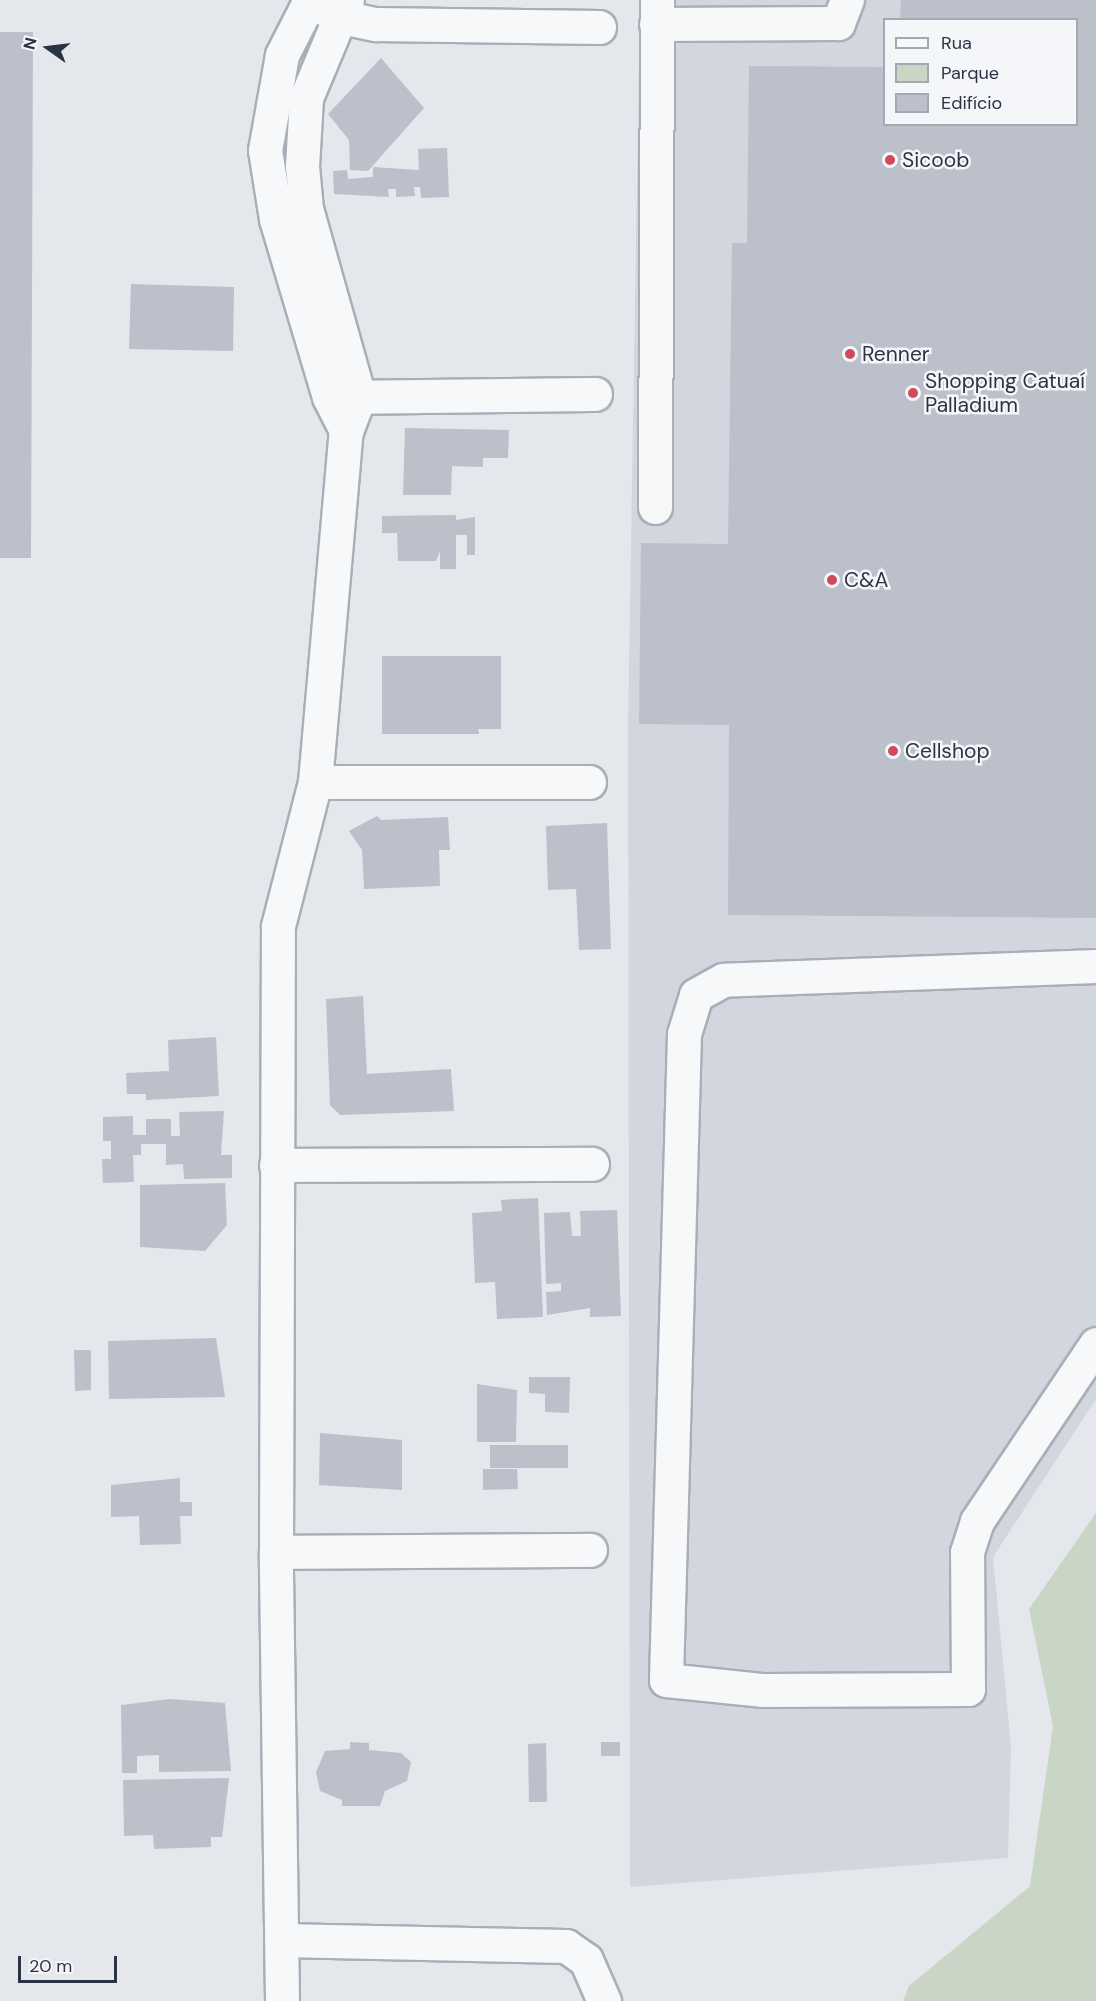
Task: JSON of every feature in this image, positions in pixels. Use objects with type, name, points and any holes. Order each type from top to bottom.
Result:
[{"type":"street","points":[[655,507],[657,12],[838,23],[847,0]]},
{"type":"street","points":[[282,2001],[276,1552],[278,926],[315,782],[346,431],[344,397],[306,209],[302,166],[306,98],[326,4],[376,24],[599,27]]},
{"type":"street","points":[[344,397],[595,394]]},
{"type":"street","points":[[315,782],[589,782]]},
{"type":"street","points":[[1096,966],[723,980],[696,995],[684,1034],[666,1680],[763,1690],[968,1689],[967,1552],[977,1521],[1096,1344]]},
{"type":"street","points":[[276,1165],[592,1164]]},
{"type":"street","points":[[276,1552],[590,1550]]},
{"type":"street","points":[[281,1940],[566,1946],[586,1960],[604,2001]]},
{"type":"shaded area","points":[[640,0],[1096,0],[1096,1399],[993,1557],[1011,1747],[1008,1858],[630,1887],[628,728]]},
{"type":"green space","points":[[1096,1513],[1096,2001],[903,2001],[909,1986],[1030,1886],[1053,1726],[1029,1609]]},
{"type":"building","name":"Shopping Catuaí Palladium","points":[[901,0],[1096,0],[1096,918],[728,915],[729,725],[639,724],[641,543],[728,544],[732,243],[747,243],[749,66],[883,67],[883,126],[1078,126],[1078,18],[900,18]]},
{"type":"building","points":[[0,32],[33,32],[31,558],[0,558]]},
{"type":"building","points":[[381,58],[424,108],[368,171],[350,170],[349,140],[328,114]]},
{"type":"building","points":[[447,148],[449,197],[421,198],[420,187],[414,187],[415,196],[396,197],[396,189],[388,189],[389,197],[334,194],[333,171],[347,170],[348,179],[373,177],[373,167],[419,170],[418,149]]},
{"type":"building","points":[[131,284],[234,287],[233,351],[129,349]]},
{"type":"building","points":[[405,428],[509,430],[508,458],[483,458],[483,467],[452,466],[451,495],[403,495]]},
{"type":"building","points":[[456,515],[456,520],[475,517],[475,555],[467,555],[467,535],[456,535],[456,569],[440,569],[440,551],[436,561],[398,561],[397,533],[382,533],[382,516]]},
{"type":"building","points":[[382,656],[501,656],[501,729],[478,729],[479,734],[382,734]]},
{"type":"building","points":[[377,816],[381,820],[448,817],[450,850],[439,850],[440,886],[364,889],[362,850],[349,831]]},
{"type":"building","points":[[607,823],[611,949],[579,950],[576,889],[548,890],[546,826]]},
{"type":"building","points":[[363,996],[367,1074],[451,1069],[454,1111],[340,1115],[330,1105],[326,999]]},
{"type":"building","points":[[216,1037],[219,1096],[146,1100],[146,1094],[127,1094],[126,1073],[169,1071],[168,1040]]},
{"type":"building","points":[[224,1111],[221,1155],[232,1155],[232,1178],[184,1179],[183,1164],[166,1165],[166,1144],[141,1144],[141,1155],[133,1155],[134,1182],[103,1183],[102,1159],[111,1159],[111,1141],[103,1141],[103,1117],[133,1116],[133,1135],[146,1135],[146,1119],[171,1119],[171,1136],[180,1136],[179,1112]]},
{"type":"building","points":[[225,1183],[227,1225],[205,1251],[140,1247],[140,1185]]},
{"type":"building","points":[[538,1198],[543,1317],[497,1319],[495,1282],[475,1283],[472,1213],[502,1211],[501,1200]]},
{"type":"building","points":[[617,1210],[621,1316],[590,1317],[590,1308],[547,1315],[546,1292],[561,1291],[561,1283],[546,1284],[544,1213],[570,1212],[572,1236],[581,1236],[580,1211]]},
{"type":"building","points":[[216,1338],[225,1397],[109,1399],[108,1341]]},
{"type":"building","points":[[74,1350],[91,1350],[91,1390],[75,1391]]},
{"type":"building","points":[[529,1377],[570,1377],[569,1413],[545,1412],[545,1394],[529,1393]]},
{"type":"building","points":[[477,1384],[517,1390],[516,1442],[477,1442]]},
{"type":"building","points":[[320,1433],[402,1440],[402,1490],[319,1485]]},
{"type":"building","points":[[490,1445],[568,1445],[568,1468],[490,1468]]},
{"type":"building","points":[[483,1469],[517,1469],[518,1489],[483,1490]]},
{"type":"building","points":[[180,1478],[180,1502],[192,1502],[192,1516],[180,1516],[181,1544],[140,1545],[139,1516],[111,1517],[111,1485]]},
{"type":"building","points":[[169,1699],[225,1703],[231,1771],[159,1772],[159,1755],[137,1756],[137,1773],[122,1773],[121,1705]]},
{"type":"building","points":[[350,1742],[369,1743],[369,1750],[401,1753],[411,1762],[407,1781],[385,1791],[380,1806],[342,1806],[342,1800],[320,1791],[316,1772],[325,1751],[350,1749]]},
{"type":"building","points":[[601,1742],[620,1742],[620,1756],[601,1756]]},
{"type":"building","points":[[546,1743],[547,1802],[529,1802],[528,1744]]},
{"type":"building","points":[[229,1778],[222,1837],[211,1837],[211,1847],[154,1849],[153,1835],[124,1836],[123,1780]]},
{"type":"place","name":"Sicoob","points":[[890,160]]},
{"type":"place","name":"Renner","points":[[850,354]]},
{"type":"place","name":"Shopping Catuaí Palladium","points":[[913,393]]},
{"type":"place","name":"C&A","points":[[832,580]]},
{"type":"place","name":"Cellshop","points":[[893,751]]}]
